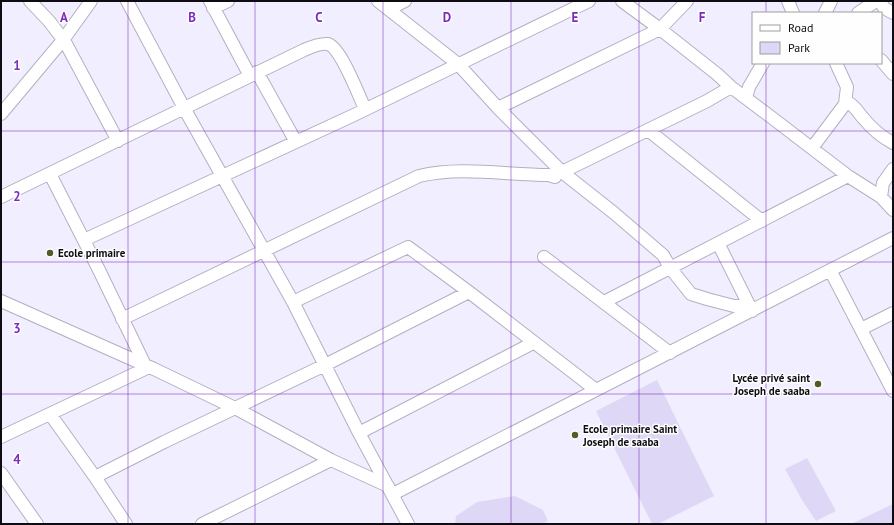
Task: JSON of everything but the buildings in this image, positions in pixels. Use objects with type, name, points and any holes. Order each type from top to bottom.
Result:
[{"type":"street","points":[[30,1],[49,21],[63,40],[118,141]]},
{"type":"street","points":[[1,114],[63,40],[91,1]]},
{"type":"street","points":[[127,1],[184,108],[293,302],[359,433],[408,524]]},
{"type":"street","points":[[228,1],[212,4],[296,142]]},
{"type":"street","points":[[378,1],[458,64],[558,175],[614,213],[663,255],[691,294],[707,300],[751,308]]},
{"type":"street","points":[[389,9],[405,1]]},
{"type":"street","points":[[84,240],[365,110],[589,1]]},
{"type":"street","points":[[622,1],[660,29],[717,74],[731,87],[848,176],[881,197],[893,210]]},
{"type":"street","points":[[498,108],[660,29],[687,1]]},
{"type":"street","points":[[825,12],[831,1]]},
{"type":"street","points":[[860,12],[876,1]]},
{"type":"street","points":[[880,1],[884,8],[893,13]]},
{"type":"street","points":[[1,197],[254,74],[310,48],[323,44],[332,46],[345,65],[365,110]]},
{"type":"street","points":[[882,61],[893,74]]},
{"type":"street","points":[[746,98],[762,64]]},
{"type":"street","points":[[812,148],[845,104],[847,87],[836,64]]},
{"type":"street","points":[[122,319],[419,176],[462,171],[558,175],[707,101],[731,87]]},
{"type":"street","points":[[845,104],[849,103],[853,105],[879,134],[893,143]]},
{"type":"street","points":[[648,130],[762,221]]},
{"type":"street","points":[[881,197],[883,183],[893,170]]},
{"type":"street","points":[[50,174],[147,366]]},
{"type":"street","points":[[604,302],[848,176]]},
{"type":"street","points":[[390,490],[596,390],[751,308],[893,238]]},
{"type":"street","points":[[718,243],[751,308]]},
{"type":"street","points":[[293,302],[408,247],[596,390]]},
{"type":"street","points":[[544,257],[670,352]]},
{"type":"street","points":[[830,270],[893,391]]},
{"type":"street","points":[[95,477],[325,365],[469,292]]},
{"type":"street","points":[[1,301],[147,366],[234,408],[390,490]]},
{"type":"street","points":[[861,329],[893,313]]},
{"type":"street","points":[[359,433],[533,342]]},
{"type":"street","points":[[1,437],[147,366]]},
{"type":"street","points":[[50,414],[95,477],[126,524]]},
{"type":"street","points":[[202,524],[331,460]]},
{"type":"street","points":[[1,473],[37,524]]},
{"type":"green space","points":[[657,380],[714,496],[658,524],[652,524],[596,411]]},
{"type":"green space","points":[[807,458],[836,511],[816,521],[802,500],[785,469]]},
{"type":"green space","points":[[515,496],[543,510],[548,521],[542,524],[455,524],[456,516],[477,502]]},
{"type":"green space","points":[[893,504],[893,524],[851,524]]},
{"type":"place","name":"Ecole primaire","points":[[50,253]]},
{"type":"place","name":"Lycée privé saint Joseph de saaba","points":[[818,384]]},
{"type":"place","name":"Ecole primaire Saint Joseph de saaba","points":[[575,435]]}]
